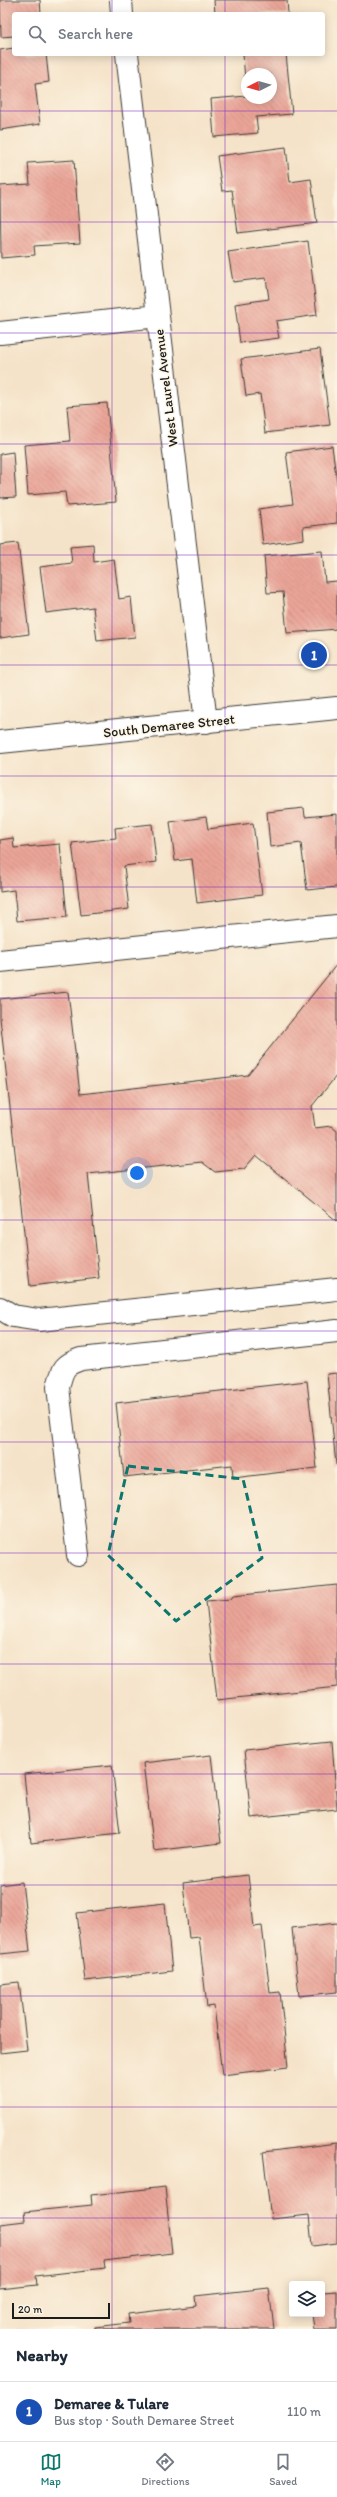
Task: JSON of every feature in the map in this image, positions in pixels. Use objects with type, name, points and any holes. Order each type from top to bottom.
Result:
[{"type":"street","points":[[121,0],[122,12]]},
{"type":"street","name":"West Laurel Avenue","points":[[127,56],[206,722]]},
{"type":"street","points":[[0,333],[158,316]]},
{"type":"street","name":"South Demaree Street","points":[[0,742],[337,708]]},
{"type":"street","points":[[0,961],[337,926]]},
{"type":"street","points":[[0,1308],[13,1316],[39,1320],[337,1289]]},
{"type":"street","points":[[78,1555],[58,1386],[63,1370],[68,1363],[81,1359],[337,1331]]},
{"type":"highlighted area","points":[[128,1466],[243,1479],[262,1558],[176,1621],[108,1555]]},
{"type":"building","points":[[0,0],[40,0],[41,12],[12,12],[12,36],[1,37]]},
{"type":"building","points":[[214,0],[287,0],[288,12],[215,12]]},
{"type":"building","points":[[12,48],[12,56],[46,56],[49,82],[35,84],[40,124],[0,130],[0,50]]},
{"type":"building","points":[[243,56],[286,56],[292,114],[256,117],[258,133],[214,137],[211,99],[241,96],[241,104],[277,104],[277,68],[244,68]]},
{"type":"building","points":[[286,147],[290,182],[311,179],[317,223],[238,233],[232,190],[222,191],[217,156]]},
{"type":"building","points":[[74,160],[80,243],[34,246],[35,255],[1,258],[0,186],[30,184],[28,163]]},
{"type":"building","points":[[308,241],[317,315],[276,321],[279,338],[240,343],[235,304],[269,299],[266,278],[233,282],[228,252]]},
{"type":"building","points":[[320,349],[330,425],[265,433],[260,394],[246,396],[241,359]]},
{"type":"building","points":[[107,403],[116,502],[67,506],[65,492],[28,495],[24,445],[70,441],[67,406]]},
{"type":"building","points":[[332,446],[337,483],[337,523],[303,527],[304,539],[263,545],[259,509],[293,504],[286,452]]},
{"type":"building","points":[[13,452],[16,497],[0,498],[0,454]]},
{"type":"building","points":[[18,543],[29,634],[0,638],[0,545]]},
{"type":"building","points":[[93,544],[94,562],[114,559],[119,599],[131,597],[135,637],[97,641],[93,607],[46,613],[40,567],[72,563],[70,546]]},
{"type":"building","points":[[322,551],[325,582],[337,581],[337,629],[287,633],[283,592],[267,593],[264,556]]},
{"type":"building","points":[[304,808],[305,817],[337,814],[337,887],[307,890],[301,843],[270,847],[267,812]]},
{"type":"building","points":[[206,817],[208,829],[253,823],[262,895],[197,903],[192,859],[175,861],[170,822]]},
{"type":"building","points":[[152,824],[156,862],[124,866],[129,909],[81,915],[72,843],[116,838],[115,828]]},
{"type":"building","points":[[13,838],[14,848],[60,844],[67,917],[17,921],[14,890],[0,892],[0,840]]},
{"type":"building","points":[[337,964],[337,1075],[312,1106],[315,1128],[331,1126],[337,1131],[337,1221],[256,1155],[244,1169],[215,1172],[202,1162],[88,1174],[99,1278],[30,1286],[0,1018],[0,999],[68,992],[80,1094],[248,1075]]},
{"type":"building","points":[[337,1373],[337,1465],[336,1465],[327,1374]]},
{"type":"building","points":[[307,1381],[317,1468],[233,1478],[232,1465],[124,1477],[116,1403]]},
{"type":"building","points":[[337,1585],[337,1687],[217,1700],[206,1601],[231,1599],[233,1596]]},
{"type":"building","points":[[332,1741],[337,1809],[251,1818],[244,1750]]},
{"type":"building","points":[[211,1755],[221,1843],[154,1851],[143,1763]]},
{"type":"building","points":[[112,1765],[120,1833],[31,1843],[24,1774]]},
{"type":"building","points":[[248,1875],[254,1927],[262,1926],[270,1993],[280,1992],[288,2067],[222,2075],[214,2006],[207,2007],[199,1937],[189,1938],[183,1883]]},
{"type":"building","points":[[22,1882],[30,1951],[0,1954],[0,1885]]},
{"type":"building","points":[[165,1903],[172,1971],[85,1981],[77,1913]]},
{"type":"building","points":[[337,1923],[337,1992],[299,1996],[292,1928]]},
{"type":"building","points":[[19,1982],[27,2050],[0,2053],[0,1984]]},
{"type":"building","points":[[337,2143],[337,2243],[312,2246],[309,2215],[271,2219],[263,2152]]},
{"type":"building","points":[[165,2187],[172,2253],[104,2261],[105,2268],[36,2276],[37,2285],[0,2289],[0,2224],[25,2221],[24,2212],[92,2205],[91,2195]]},
{"type":"building","points":[[269,2288],[274,2329],[95,2329],[95,2327],[129,2323],[128,2314],[196,2306],[195,2296]]},
{"type":"building","points":[[337,2291],[337,2329],[314,2329],[312,2317],[325,2317],[325,2292]]},
{"type":"place","name":"Demaree & Tulare","points":[[314,655]]}]
